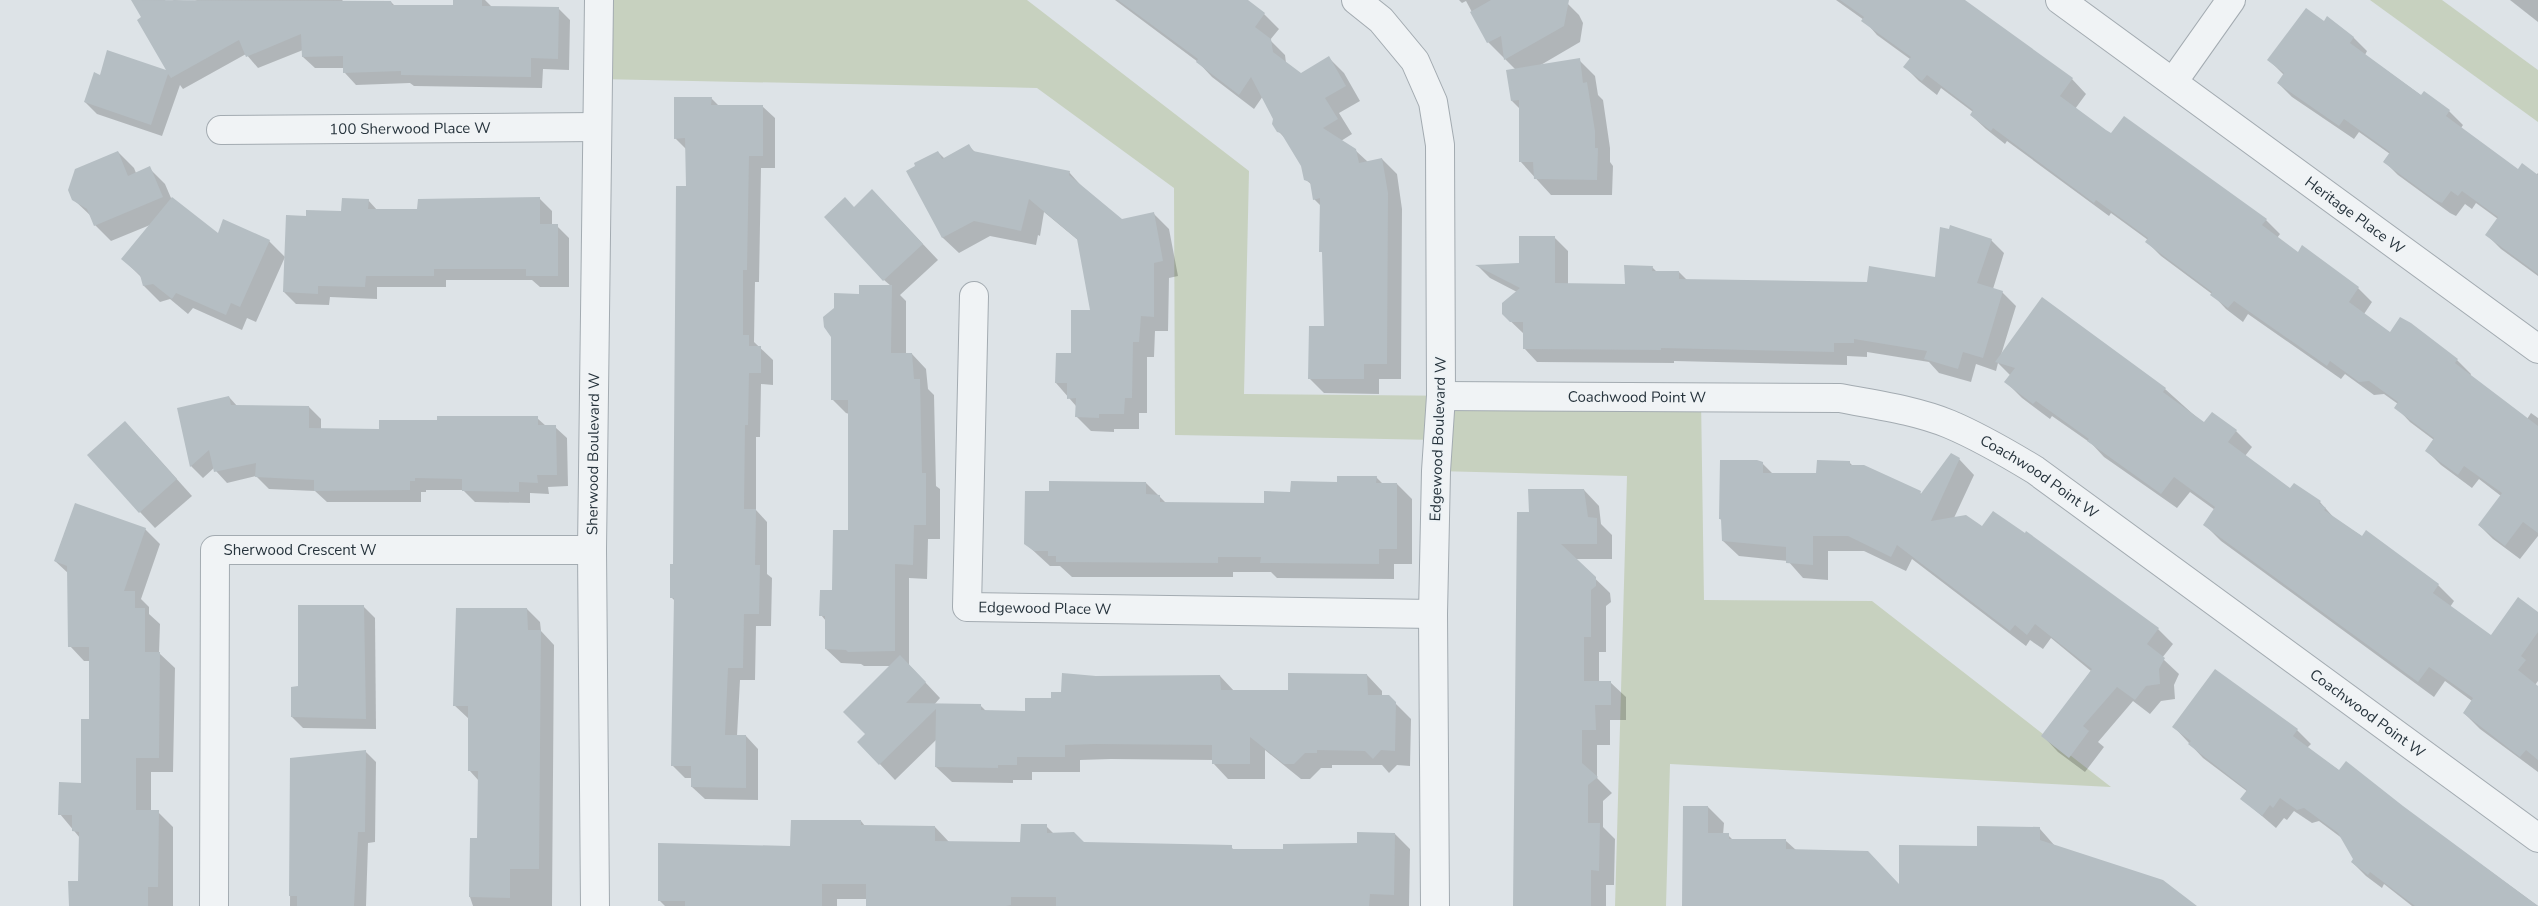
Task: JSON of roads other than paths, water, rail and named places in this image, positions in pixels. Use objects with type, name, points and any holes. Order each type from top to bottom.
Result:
[{"type":"street","name":"Sherwood Boulevard W","points":[[595,906],[592,550],[599,0]]},
{"type":"street","name":"Edgewood Boulevard W","points":[[1356,0],[1381,20],[1415,61],[1433,102],[1440,145],[1441,396],[1436,471],[1433,614],[1435,906]]},
{"type":"street","name":"Heritage Place W","points":[[2060,0],[2538,349]]},
{"type":"street","points":[[2173,82],[2232,0]]},
{"type":"street","name":"100 Sherwood Place W","points":[[221,130],[597,127]]},
{"type":"street","name":"Edgewood Place W","points":[[974,296],[967,607],[1433,614]]},
{"type":"street","name":"Coachwood Point W","points":[[1441,396],[1840,398],[1899,410],[1948,424],[1992,443],[2035,470],[2538,838]]},
{"type":"street","name":"Sherwood Crescent W","points":[[214,906],[215,550],[592,550]]}]
